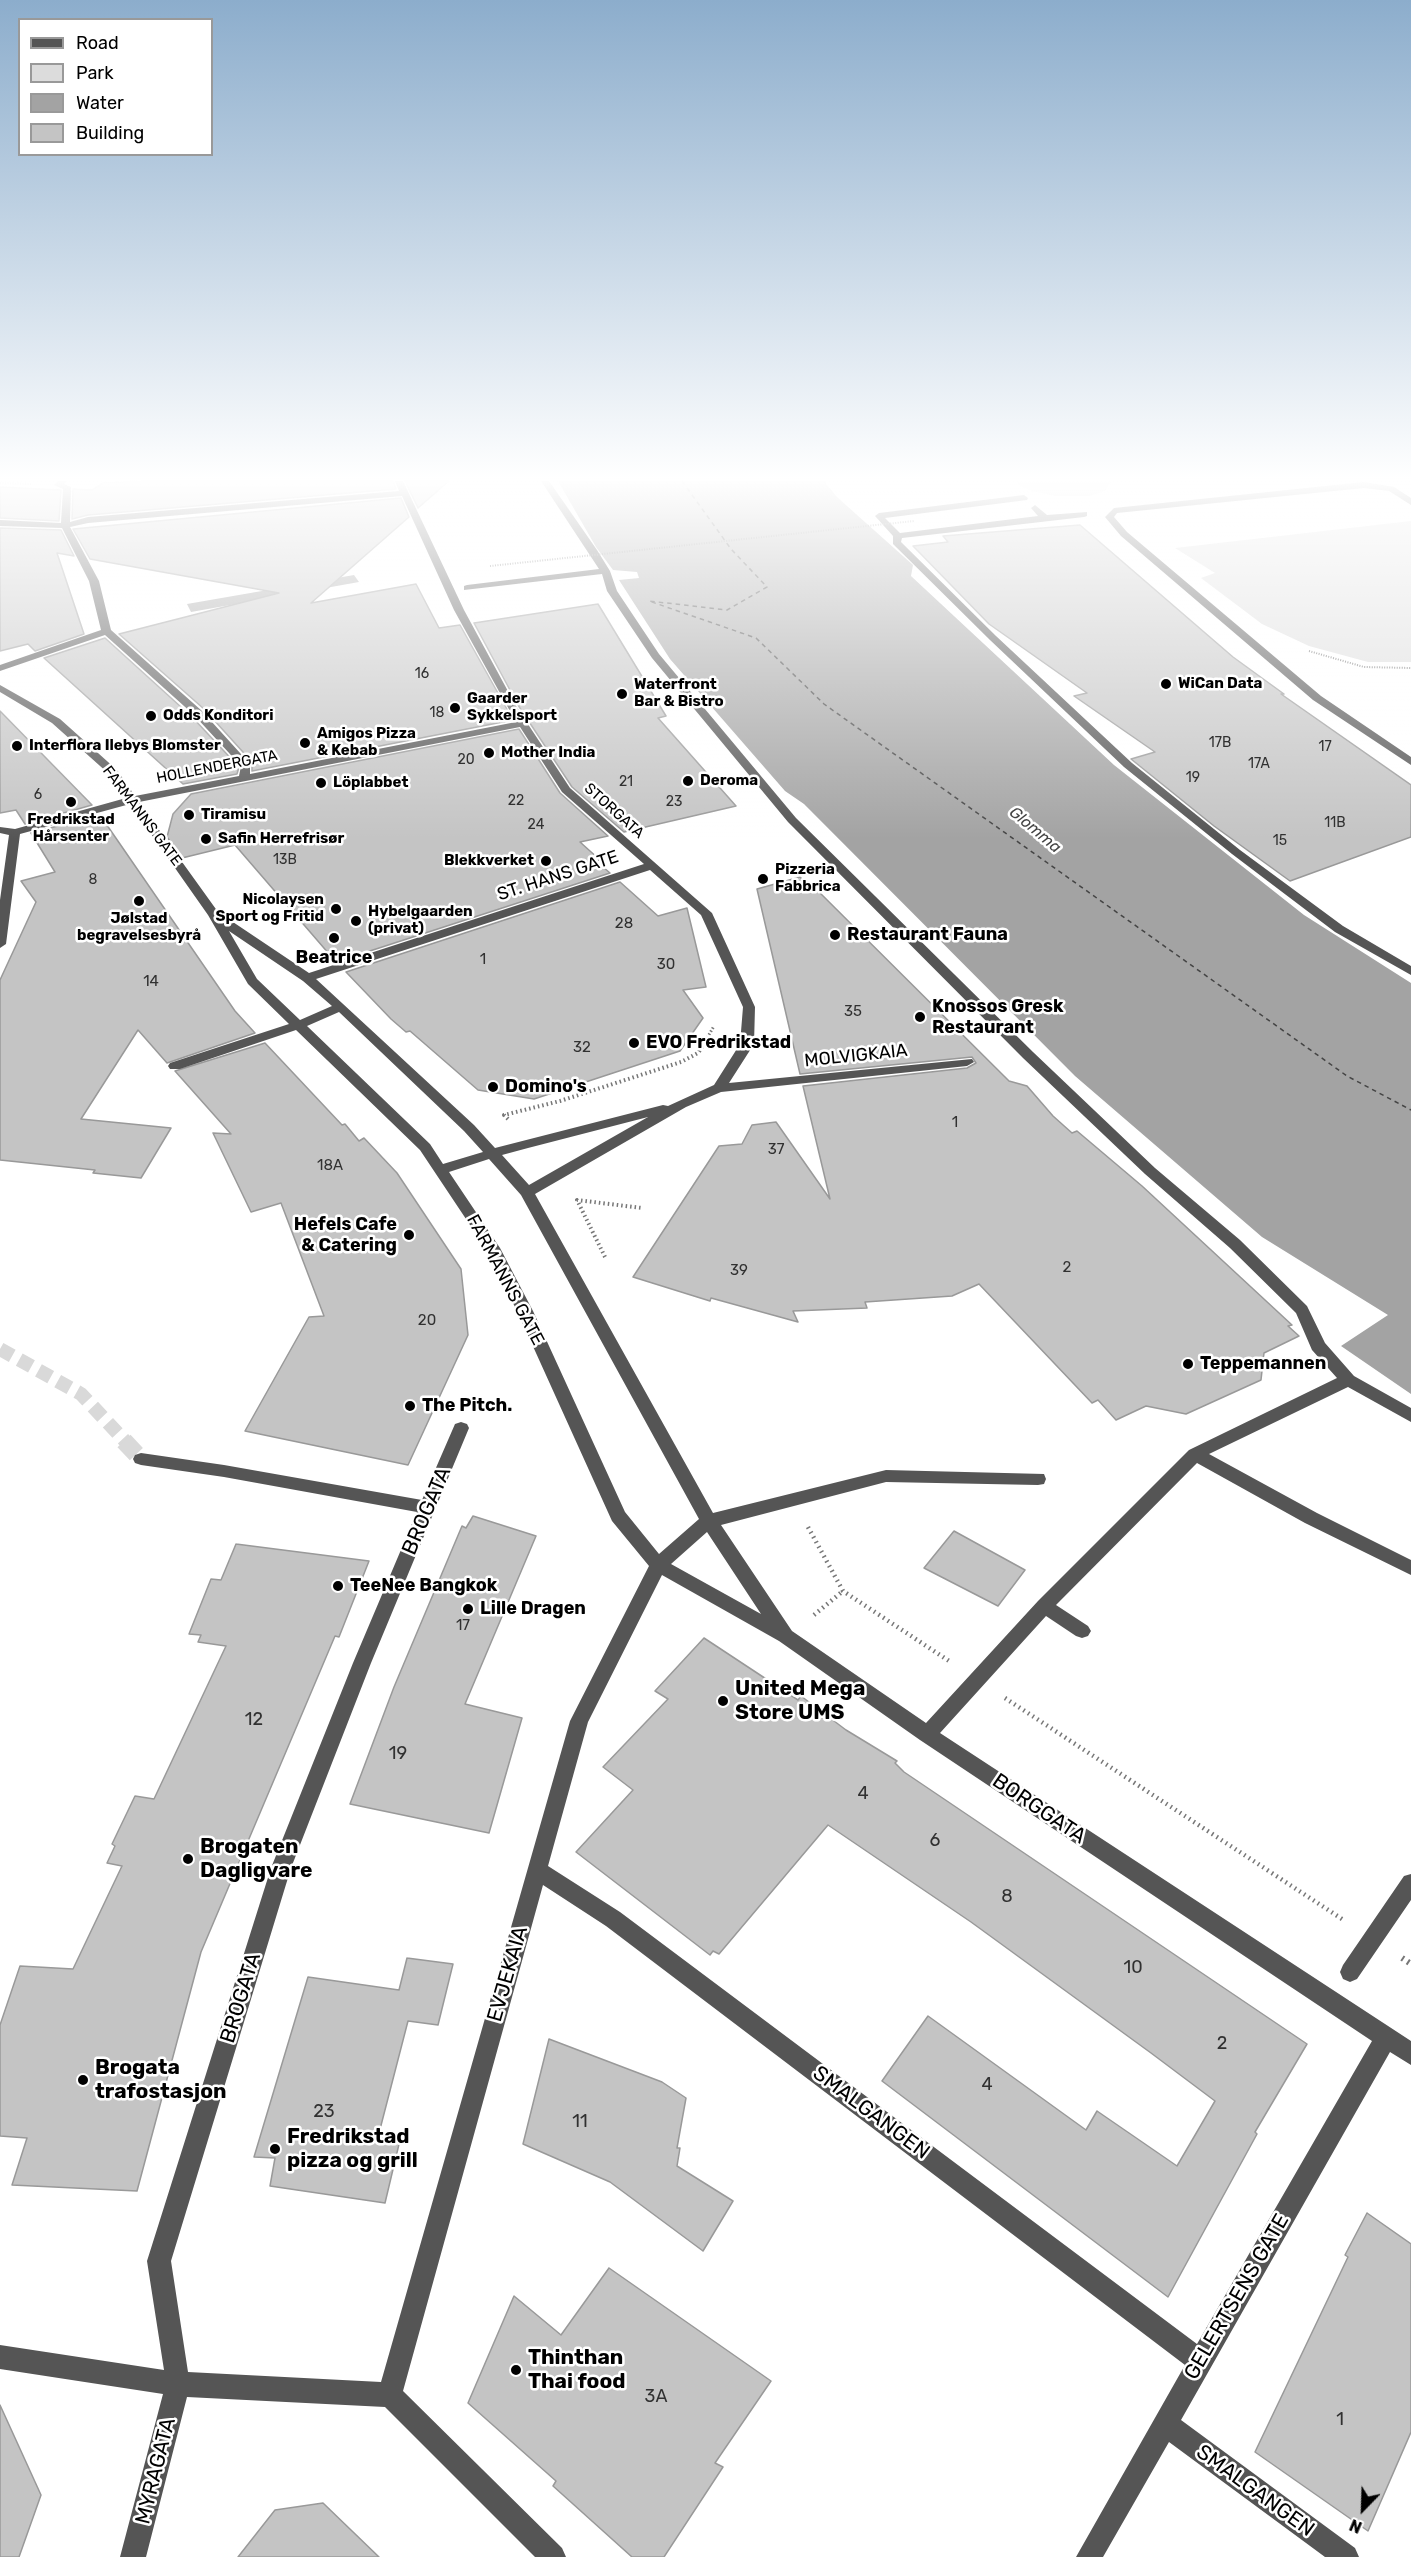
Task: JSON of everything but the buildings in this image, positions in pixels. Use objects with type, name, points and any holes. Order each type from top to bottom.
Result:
[{"type":"street","points":[[99,600],[106,631],[187,703],[246,766],[244,777]]},
{"type":"street","name":"STORGATA","points":[[454,600],[521,724],[566,790],[705,913],[749,1007],[747,1044],[719,1088]]},
{"type":"street","points":[[618,600],[655,656],[769,794],[1028,1055],[1150,1171],[1235,1244],[1302,1310],[1318,1346],[1348,1380],[1411,1416]]},
{"type":"street","points":[[955,600],[1128,765],[1236,852],[1338,928],[1411,971]]},
{"type":"street","points":[[1203,600],[1317,698],[1411,762]]},
{"type":"street","points":[[0,668],[106,631]]},
{"type":"street","name":"FARMANNS GATE","points":[[0,688],[56,721],[113,772],[214,915],[252,981],[426,1147],[493,1248],[525,1311],[618,1516],[658,1564],[786,1636]]},
{"type":"street","name":"HOLLENDERGATA","points":[[15,832],[131,800],[521,724]]},
{"type":"street","points":[[1394,749],[1411,755]]},
{"type":"street","points":[[0,830],[15,832],[0,944]]},
{"type":"street","name":"ST. HANS GATE","points":[[307,978],[650,866]]},
{"type":"street","name":"FARMANNS GATE","points":[[214,915],[307,978],[341,1007],[494,1153],[527,1192],[709,1521]]},
{"type":"street","points":[[175,1066],[299,1025],[341,1007]]},
{"type":"street","name":"MOLVIGKAIA","points":[[527,1192],[553,1175],[620,1140],[681,1104],[719,1088],[967,1062]]},
{"type":"street","name":"MOLVIGKAIA","points":[[442,1169],[681,1104]]},
{"type":"street","points":[[927,1734],[1044,1606],[1196,1454],[1334,1389],[1348,1380]]},
{"type":"street","name":"BROGATA","points":[[178,2384],[159,2261],[281,1868],[362,1663],[461,1428]]},
{"type":"street","points":[[1196,1454],[1311,1518],[1411,1568]]},
{"type":"street","points":[[141,1459],[224,1471],[429,1508]]},
{"type":"street","points":[[658,1564],[709,1521],[886,1476],[1038,1479]]},
{"type":"street","name":"BORGGATA","points":[[709,1521],[786,1636],[927,1734],[1411,2054]]},
{"type":"street","name":"EVJEKAIA","points":[[390,2395],[579,1721],[658,1564]]},
{"type":"street","points":[[1044,1606],[1082,1632]]},
{"type":"street","name":"SMALGANGEN","points":[[538,1870],[613,1919],[1201,2362]]},
{"type":"street","points":[[1350,1972],[1411,1883]]},
{"type":"street","name":"GELERTSENS GATE","points":[[1089,2557],[1386,2038]]},
{"type":"street","points":[[0,2358],[178,2384],[390,2395],[553,2557]]},
{"type":"street","name":"MYRAGATA","points":[[133,2557],[178,2384]]},
{"type":"street","name":"SMALGANGEN","points":[[1165,2424],[1346,2557]]},
{"type":"path","points":[[1300,647],[1364,666],[1411,668]]},
{"type":"path","points":[[504,1115],[560,1101],[681,1062],[698,1053],[708,1040],[715,1023]]},
{"type":"path","points":[[605,1257],[577,1200],[642,1208]]},
{"type":"path","points":[[804,1519],[843,1591],[1411,1964]]},
{"type":"path","points":[[813,1616],[843,1591]]},
{"type":"green space","points":[[1231,600],[1411,600],[1411,662],[1368,662],[1309,646],[1262,624]]},
{"type":"water","points":[[208,600],[256,600],[191,612],[187,604]]},
{"type":"water","name":"Glomma","points":[[632,600],[937,600],[1114,765],[1304,915],[1411,983],[1411,1394],[1341,1346],[1388,1315],[1262,1237],[1075,1076],[804,804],[785,791],[670,659]]},
{"type":"ferry route","points":[[744,600],[727,610],[649,601],[756,638],[824,704],[1347,1076],[1411,1110]]},
{"type":"tunnel","points":[[0,1349],[81,1394],[126,1442]]},
{"type":"tunnel","points":[[124,1441],[141,1459]]},
{"type":"place","name":"WiCan Data","points":[[1166,684]]},
{"type":"place","name":"Waterfront Bar & Bistro","points":[[622,694]]},
{"type":"place","name":"Gaarder Sykkelsport","points":[[455,708]]},
{"type":"place","name":"Odds Konditori","points":[[151,716]]},
{"type":"place","name":"Amigos Pizza & Kebab","points":[[305,743]]},
{"type":"place","name":"Interflora Ilebys Blomster","points":[[17,746]]},
{"type":"place","name":"Mother India","points":[[489,753]]},
{"type":"place","name":"Deroma","points":[[688,781]]},
{"type":"place","name":"Löplabbet","points":[[321,783]]},
{"type":"place","name":"Fredrikstad Hårsenter","points":[[71,802]]},
{"type":"place","name":"Tiramisu","points":[[189,815]]},
{"type":"place","name":"Safin Herrefrisør","points":[[206,839]]},
{"type":"place","name":"Blekkverket","points":[[546,861]]},
{"type":"place","name":"Pizzeria Fabbrica","points":[[763,879]]},
{"type":"place","name":"Jølstad begravelsesbyrå","points":[[139,901]]},
{"type":"place","name":"Nicolaysen Sport og Fritid","points":[[336,909]]},
{"type":"place","name":"Hybelgaarden (privat)","points":[[356,921]]},
{"type":"place","name":"Restaurant Fauna","points":[[835,935]]},
{"type":"place","name":"Beatrice","points":[[334,938]]},
{"type":"place","name":"Knossos Gresk Restaurant","points":[[920,1017]]},
{"type":"place","name":"EVO Fredrikstad","points":[[634,1043]]},
{"type":"place","name":"Domino's","points":[[493,1087]]},
{"type":"place","name":"Hefels Cafe & Catering","points":[[409,1235]]},
{"type":"place","name":"Teppemannen","points":[[1188,1364]]},
{"type":"place","name":"The Pitch.","points":[[410,1406]]},
{"type":"place","name":"TeeNee Bangkok","points":[[338,1586]]},
{"type":"place","name":"Lille Dragen","points":[[468,1609]]},
{"type":"place","name":"United Mega Store UMS","points":[[723,1701]]},
{"type":"place","name":"Brogaten Dagligvare","points":[[188,1859]]},
{"type":"place","name":"Brogata trafostasjon","points":[[83,2080]]},
{"type":"place","name":"Fredrikstad pizza og grill","points":[[275,2149]]},
{"type":"place","name":"Thinthan Thai food","points":[[516,2370]]}]
